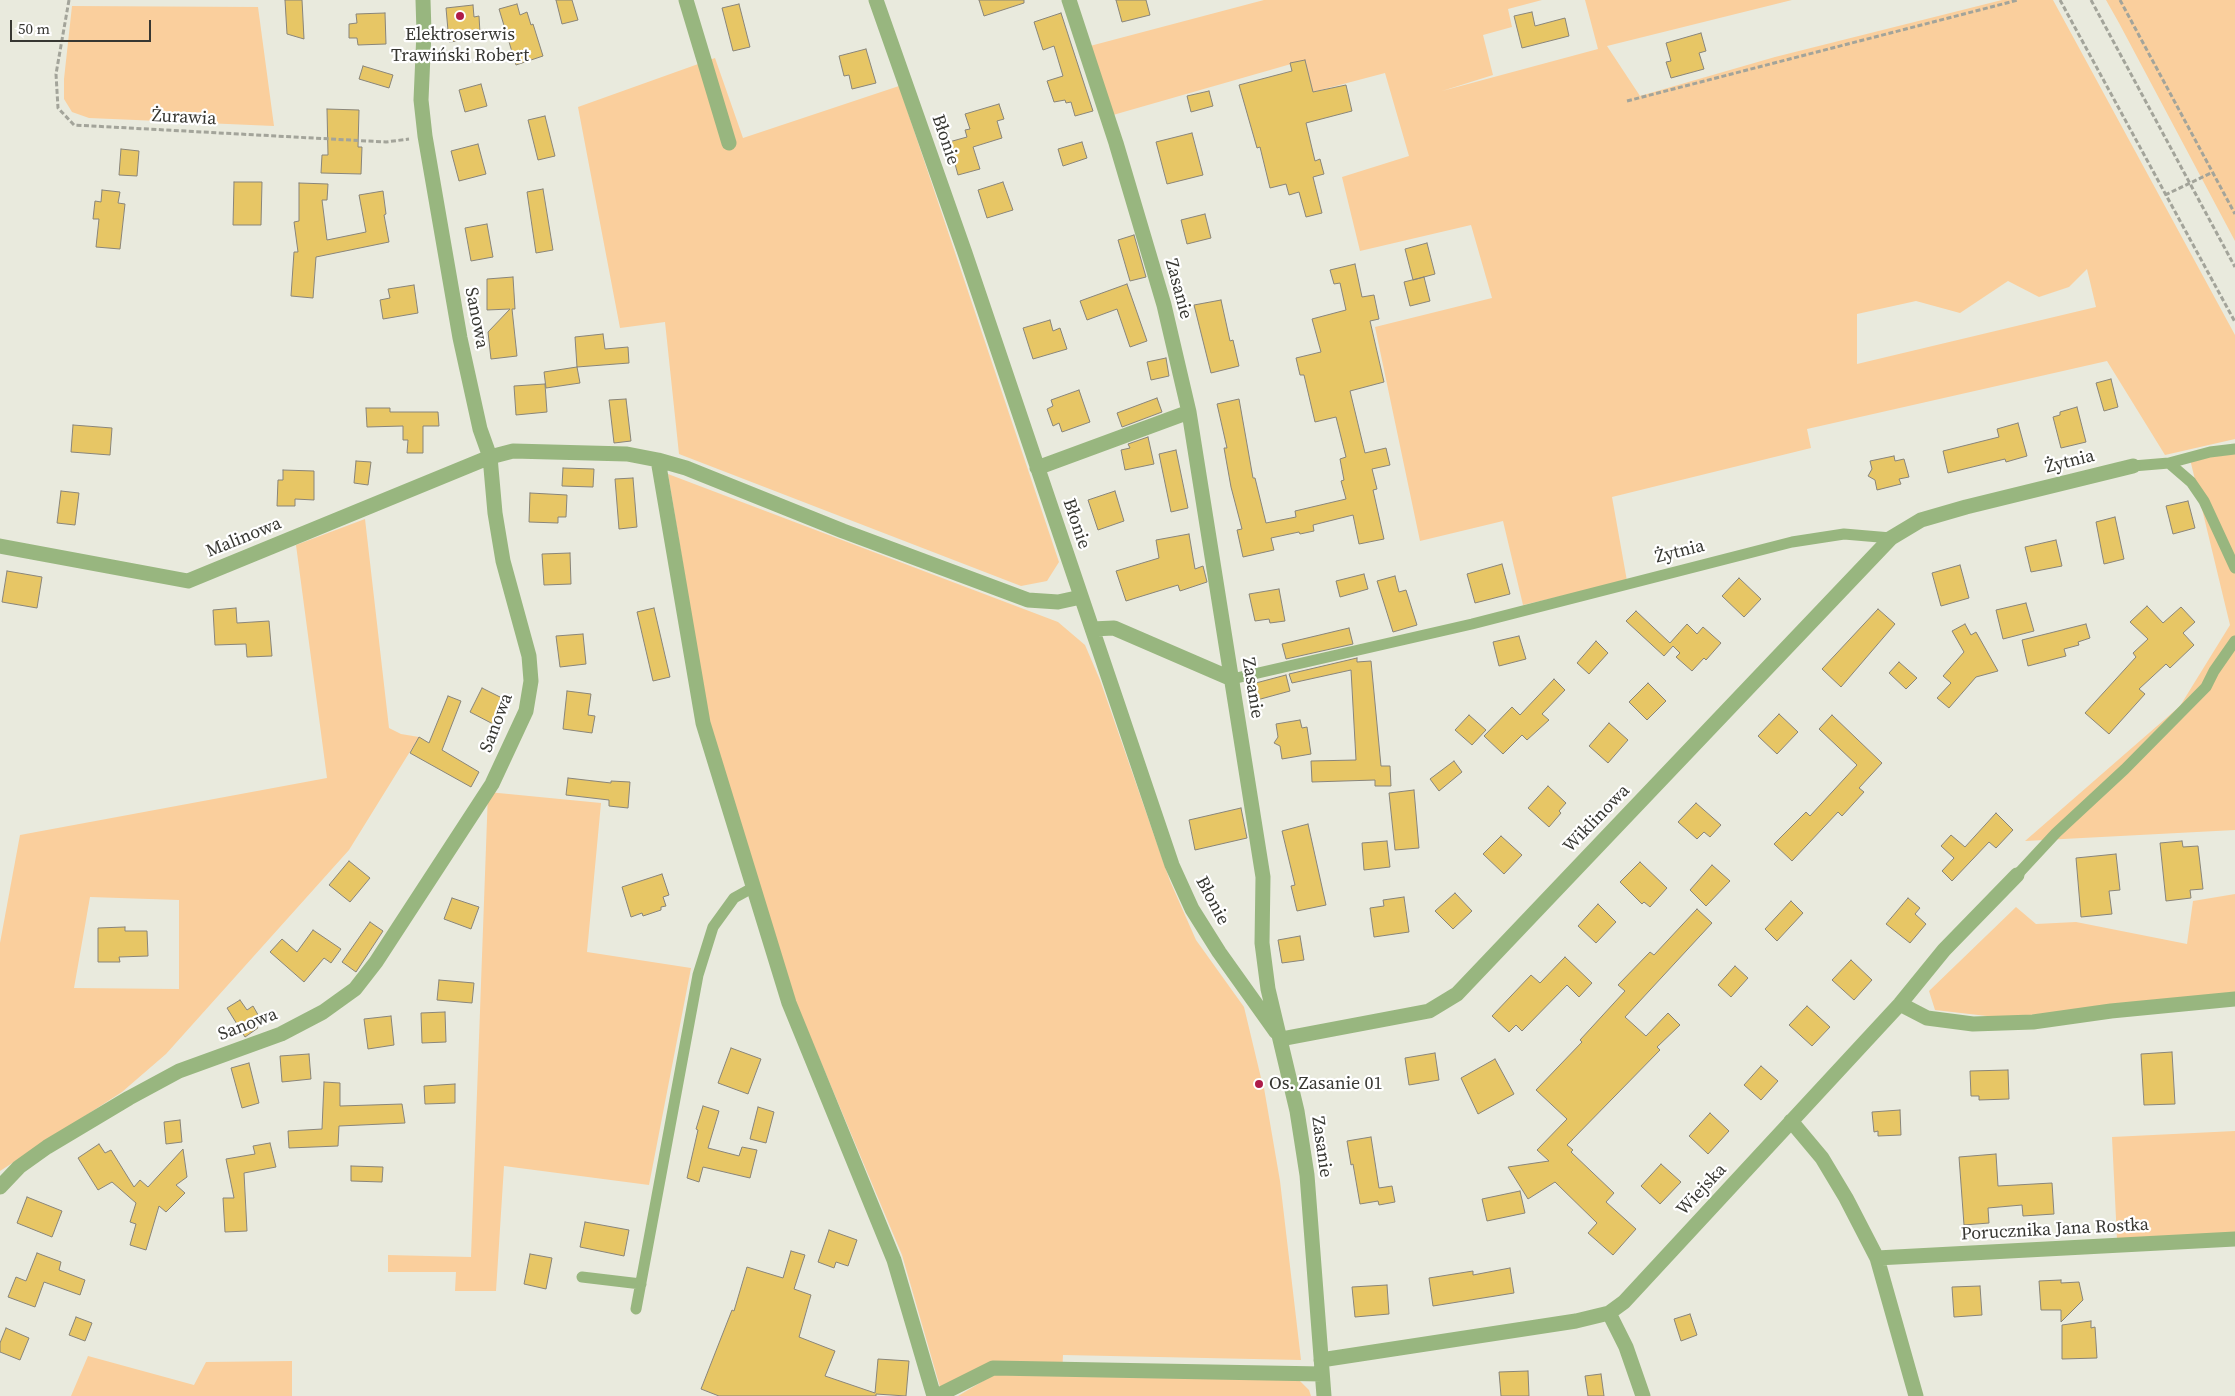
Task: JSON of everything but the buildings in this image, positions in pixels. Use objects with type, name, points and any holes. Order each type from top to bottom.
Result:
[{"type":"street","name":"Sanowa","points":[[1,1185],[19,1167],[46,1147],[129,1098],[179,1072],[281,1034],[323,1012],[355,989],[376,962],[492,784],[526,711],[531,681],[529,656],[502,561],[490,457],[480,429],[460,338],[425,136],[421,100],[424,32],[423,0]]},
{"type":"street","points":[[686,0],[729,143]]},
{"type":"street","name":"Błonie","points":[[876,0],[1172,865],[1192,909],[1219,952],[1282,1039]]},
{"type":"street","name":"Zasanie","points":[[1069,0],[1116,143],[1161,296],[1189,412],[1263,877],[1262,943],[1268,988],[1282,1039],[1297,1111],[1307,1175],[1324,1396]]},
{"type":"street","points":[[1037,468],[1189,412]]},
{"type":"street","name":"Malinowa","points":[[0,546],[188,581],[490,457],[513,451],[627,454],[658,460],[1028,600],[1058,602],[1080,597]]},
{"type":"street","points":[[658,460],[703,722],[789,1003],[894,1260],[935,1396]]},
{"type":"street","name":"Żytnia","points":[[1891,538],[1921,520],[1966,507],[2134,466]]},
{"type":"street","name":"Wiklinowa","points":[[1282,1039],[1429,1011],[1457,994],[1891,538]]},
{"type":"street","points":[[1092,629],[1114,628],[1232,679]]},
{"type":"street","name":"Wiejska","points":[[935,1396],[993,1368],[1322,1367],[1576,1322],[1609,1313],[1624,1302],[1900,1004],[1944,950],[2017,875]]},
{"type":"street","points":[[1900,1004],[1927,1018],[1982,1024],[2033,1022],[2111,1011],[2235,999]]},
{"type":"street","points":[[1791,1122],[1822,1158],[1846,1198],[1877,1258],[1916,1396]]},
{"type":"street","name":"Porucznika Jana Rostka","points":[[1877,1258],[2235,1239]]},
{"type":"street","points":[[1609,1313],[1626,1347],[1643,1396]]},
{"type":"lane","points":[[2134,466],[2169,463],[2210,452],[2235,449]]},
{"type":"lane","points":[[2169,463],[2191,482],[2204,501],[2235,568]]},
{"type":"lane","name":"Żytnia","points":[[1232,679],[1472,624],[1792,542],[1844,534],[1891,538]]},
{"type":"lane","points":[[2017,875],[2056,833],[2126,769],[2206,687],[2214,671],[2235,641]]},
{"type":"lane","points":[[636,1309],[698,975],[713,927],[734,898],[754,887]]},
{"type":"lane","points":[[582,1277],[641,1284]]},
{"type":"path","name":"Żurawia","points":[[69,0],[56,74],[57,99],[58,108],[74,125],[386,142],[425,136]]},
{"type":"path","points":[[1627,101],[2018,0]]},
{"type":"path","points":[[2060,0],[2235,322]]},
{"type":"path","points":[[2091,0],[2235,267]]},
{"type":"path","points":[[2120,0],[2211,173],[2235,214]]},
{"type":"path","points":[[2165,195],[2211,173]]},
{"type":"shaded area","points":[[1264,0],[1542,0],[1508,9],[1512,27],[1483,35],[1493,75],[1442,91],[1598,49],[1585,0],[1792,0],[1607,46],[1640,96],[1775,57],[2002,0],[2053,0],[2235,335],[2235,439],[2165,455],[2107,361],[1807,429],[1811,448],[1612,497],[1627,581],[1523,605],[1503,521],[1420,541],[1375,327],[1492,298],[1471,225],[1360,251],[1342,177],[1409,156],[1385,73],[1313,92],[1305,60],[1113,115],[1090,46]],"holes":[[[2087,269],[2096,307],[1857,364],[1857,314],[1916,301],[1960,313],[2008,281],[2039,297],[2069,287]]]},
{"type":"shaded area","points":[[2106,0],[2235,0],[2235,241],[2119,23]]},
{"type":"shaded area","points":[[72,6],[258,7],[274,126],[89,118],[72,112],[64,99],[64,79]]},
{"type":"shaded area","points":[[715,58],[743,138],[899,86],[1059,562],[1047,581],[1021,586],[679,454],[665,322],[620,328],[578,107]]},
{"type":"shaded area","points":[[2235,454],[2235,830],[2025,841],[2180,706],[2230,625],[2190,459]]},
{"type":"shaded area","points":[[668,474],[1058,622],[1085,645],[1100,680],[1170,881],[1196,940],[1244,1007],[1261,1078],[1255,1079],[1257,1090],[1264,1088],[1280,1181],[1301,1360],[1063,1355],[1062,1375],[1298,1379],[1309,1390],[1311,1396],[958,1396],[988,1378],[940,1387],[902,1255],[794,998],[708,716]]},
{"type":"shaded area","points":[[365,519],[389,728],[401,734],[419,737],[349,850],[166,1054],[122,1092],[0,1171],[0,943],[20,835],[327,778],[296,545]],"holes":[[[90,897],[179,900],[179,989],[74,988]]]},
{"type":"shaded area","points":[[488,792],[601,803],[587,952],[691,968],[649,1185],[504,1166],[496,1291],[455,1291],[456,1272],[388,1272],[388,1255],[471,1257]]},
{"type":"shaded area","points":[[2235,894],[2235,992],[2004,1018],[1935,1010],[1929,991],[2016,907],[2036,924],[2076,922],[2187,944],[2193,901]]},
{"type":"shaded area","points":[[2235,1131],[2235,1234],[2117,1239],[2112,1137]]},
{"type":"shaded area","points":[[88,1356],[194,1385],[206,1362],[292,1361],[292,1396],[71,1396]]},
{"type":"place","name":"Elektroserwis Trawiński Robert","points":[[460,16]]},
{"type":"place","name":"Os. Zasanie 01","points":[[1259,1084]]}]
